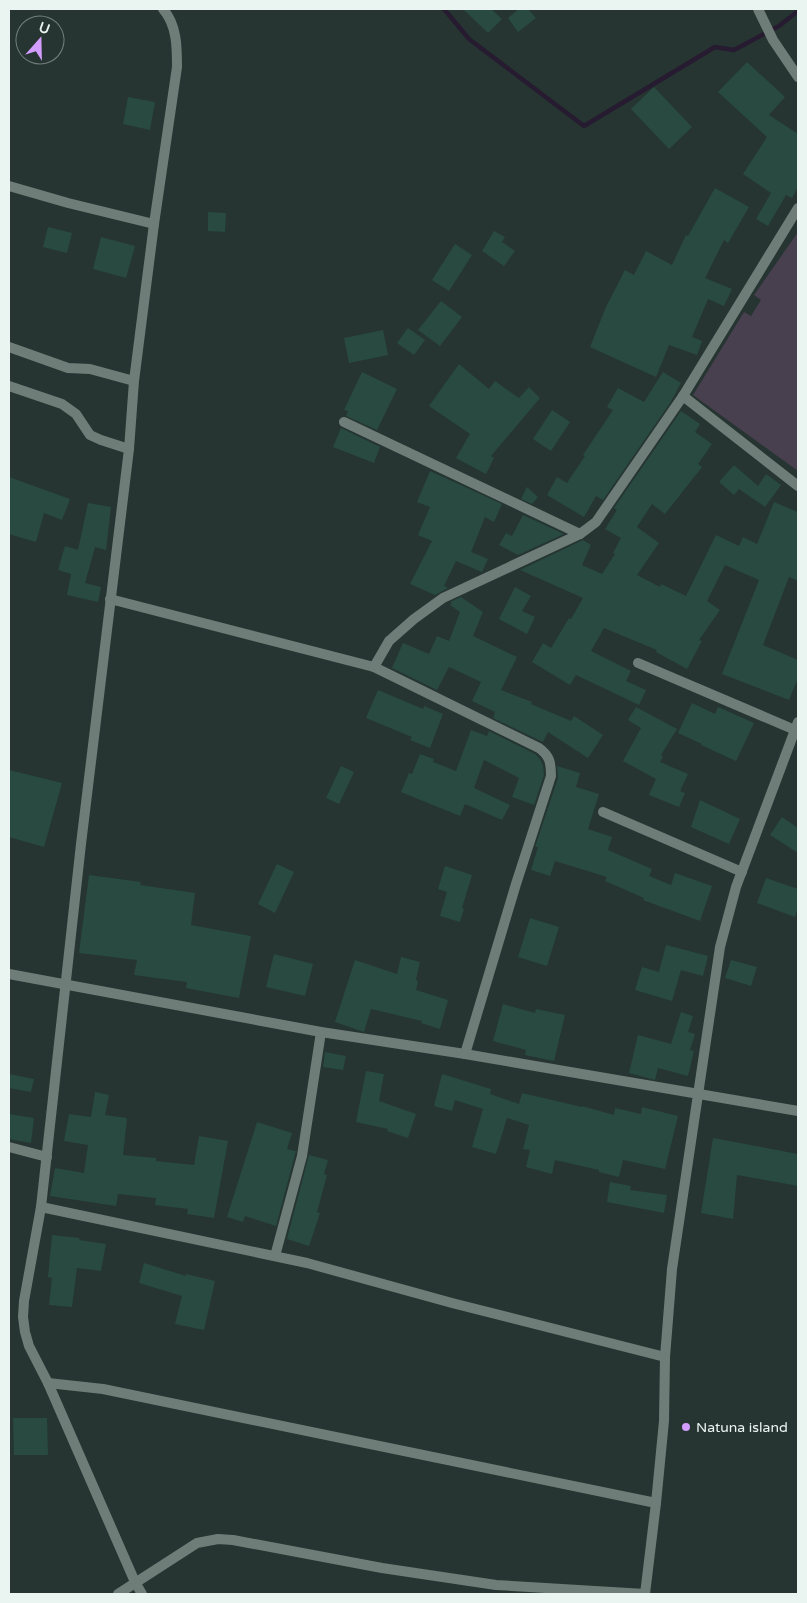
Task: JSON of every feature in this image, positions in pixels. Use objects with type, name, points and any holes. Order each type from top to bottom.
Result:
[{"type":"street","points":[[142,1594],[135,1582],[48,1383],[29,1346],[23,1317],[24,1301],[41,1207],[110,599],[129,449],[134,381],[177,67],[177,46],[174,28],[163,9]]},
{"type":"street","points":[[758,9],[773,40],[798,77]]},
{"type":"street","points":[[9,186],[154,224]]},
{"type":"street","points":[[374,667],[389,641],[414,619],[443,598],[580,534],[596,522],[683,396],[798,208]]},
{"type":"street","points":[[9,347],[68,368],[90,369],[134,381]]},
{"type":"street","points":[[9,386],[62,404],[76,414],[90,435],[129,449]]},
{"type":"street","points":[[683,396],[798,486]]},
{"type":"street","points":[[344,422],[580,534]]},
{"type":"street","points":[[110,599],[374,667],[539,748],[548,755],[551,776],[464,1054]]},
{"type":"street","points":[[118,1594],[197,1543],[218,1539],[233,1540],[382,1568],[496,1585],[645,1594],[664,1421],[665,1357],[672,1269],[720,948],[742,872],[796,726],[638,663]]},
{"type":"street","points":[[603,812],[742,872]]},
{"type":"street","points":[[9,974],[321,1032],[464,1054],[798,1111]]},
{"type":"street","points":[[274,1256],[302,1156],[321,1032]]},
{"type":"street","points":[[9,1147],[46,1157]]},
{"type":"street","points":[[41,1207],[307,1263],[452,1304],[665,1357]]},
{"type":"street","points":[[48,1383],[103,1389],[656,1503]]},
{"type":"shaded area","points":[[798,232],[798,471],[693,395],[744,312],[751,316],[761,300],[754,295]]},
{"type":"building","points":[[463,9],[491,9],[502,19],[488,33]]},
{"type":"building","points":[[519,9],[528,9],[536,18],[518,32],[508,18]]},
{"type":"building","points":[[747,62],[785,97],[769,115],[798,134],[798,187],[792,198],[786,195],[768,226],[756,219],[771,193],[743,174],[767,137],[718,92]]},
{"type":"building","points":[[654,87],[692,127],[669,149],[631,109]]},
{"type":"building","points":[[128,97],[155,102],[150,130],[123,124]]},
{"type":"building","points":[[715,188],[749,207],[728,243],[724,240],[705,278],[732,289],[724,306],[708,299],[692,337],[702,341],[697,355],[669,345],[656,377],[590,347],[606,307],[625,270],[634,275],[646,251],[672,265],[686,235],[688,236]]},
{"type":"building","points":[[208,212],[226,213],[225,232],[208,231]]},
{"type":"building","points":[[48,227],[72,233],[67,253],[43,247]]},
{"type":"building","points":[[494,231],[505,237],[502,242],[515,251],[504,266],[482,251]]},
{"type":"building","points":[[101,237],[135,246],[126,278],[93,269]]},
{"type":"building","points":[[455,244],[472,255],[449,291],[432,280]]},
{"type":"building","points":[[441,301],[462,317],[440,346],[418,330]]},
{"type":"building","points":[[408,328],[425,340],[414,355],[397,343]]},
{"type":"building","points":[[383,330],[388,355],[349,363],[344,338]]},
{"type":"building","points":[[459,364],[489,389],[495,381],[519,398],[529,387],[540,398],[491,456],[494,458],[486,474],[456,458],[470,434],[429,406]]},
{"type":"building","points":[[362,372],[397,389],[377,430],[346,416],[348,411],[344,410]]},
{"type":"building","points":[[663,372],[681,383],[670,403],[603,500],[596,496],[584,517],[547,495],[557,477],[567,483],[585,456],[583,455],[613,410],[607,407],[618,388],[644,402]]},
{"type":"building","points":[[552,410],[570,422],[551,451],[533,439]]},
{"type":"building","points":[[681,411],[700,424],[695,432],[712,444],[698,464],[702,467],[665,514],[652,504],[637,527],[659,543],[637,575],[660,587],[661,584],[686,596],[716,535],[739,546],[743,537],[757,544],[774,502],[798,512],[798,581],[789,577],[763,645],[798,660],[798,678],[789,700],[722,674],[759,580],[725,565],[707,601],[720,610],[699,640],[702,641],[687,669],[656,652],[657,650],[604,628],[591,651],[631,671],[626,681],[646,690],[639,705],[576,675],[570,685],[532,662],[543,643],[551,648],[583,598],[520,570],[583,540],[591,545],[582,565],[602,574],[615,554],[613,553],[621,538],[605,529],[617,510],[614,508]]},
{"type":"building","points":[[341,428],[380,447],[374,463],[333,447]]},
{"type":"building","points":[[734,465],[758,486],[766,474],[781,485],[765,507],[739,489],[734,495],[719,482]]},
{"type":"building","points":[[430,471],[502,504],[494,522],[485,517],[471,552],[488,559],[482,572],[456,561],[444,586],[448,588],[435,595],[410,584],[432,541],[418,535],[430,507],[417,502]]},
{"type":"building","points":[[9,477],[70,499],[62,520],[44,513],[36,542],[9,534]]},
{"type":"building","points":[[527,487],[538,497],[532,504],[521,499]]},
{"type":"building","points":[[88,503],[111,507],[106,550],[95,547],[85,583],[101,587],[98,602],[67,595],[71,574],[58,570],[65,546],[78,550]]},
{"type":"building","points":[[523,515],[564,534],[518,555],[499,545],[506,533],[512,536]]},
{"type":"building","points":[[515,587],[531,596],[522,611],[535,617],[527,634],[499,619]]},
{"type":"building","points":[[461,597],[483,612],[473,636],[517,657],[501,690],[532,702],[531,704],[571,721],[574,716],[603,735],[588,758],[548,732],[543,742],[493,718],[495,712],[472,701],[481,682],[449,667],[437,690],[392,668],[403,643],[429,654],[437,636],[449,641],[460,612],[450,605],[452,603],[450,602]]},
{"type":"building","points":[[378,690],[423,709],[424,706],[443,714],[430,748],[410,740],[412,737],[366,718]]},
{"type":"building","points":[[692,703],[715,714],[718,707],[754,723],[736,761],[678,733]]},
{"type":"building","points":[[636,707],[677,729],[661,755],[663,757],[660,762],[688,774],[680,791],[685,793],[679,807],[649,795],[656,779],[623,761],[641,728],[628,720]]},
{"type":"building","points":[[471,730],[487,736],[489,731],[535,754],[540,759],[544,775],[534,805],[512,797],[519,778],[484,760],[474,788],[510,805],[502,820],[465,804],[460,816],[401,792],[409,773],[412,774],[420,754],[434,759],[433,762],[456,771]]},
{"type":"building","points":[[341,766],[354,772],[339,804],[326,798]]},
{"type":"building","points":[[557,766],[580,773],[576,787],[599,794],[588,829],[612,837],[608,850],[652,869],[649,876],[671,885],[675,873],[712,886],[700,921],[643,900],[644,898],[605,881],[607,877],[555,861],[550,876],[531,870],[538,847],[535,847],[558,778]]},
{"type":"building","points":[[9,770],[62,783],[44,847],[9,837]]},
{"type":"building","points":[[700,800],[740,819],[729,844],[691,827]]},
{"type":"building","points":[[782,817],[798,828],[798,853],[770,835]]},
{"type":"building","points":[[277,864],[294,872],[275,913],[258,904]]},
{"type":"building","points":[[445,866],[472,875],[462,908],[464,909],[460,922],[440,916],[447,892],[438,889]]},
{"type":"building","points":[[89,875],[141,882],[140,885],[195,893],[191,925],[251,936],[239,998],[186,988],[187,982],[134,975],[137,960],[79,953]]},
{"type":"building","points":[[766,878],[798,889],[798,907],[795,917],[757,903]]},
{"type":"building","points":[[530,918],[559,927],[547,966],[518,957]]},
{"type":"building","points":[[666,945],[708,956],[703,976],[681,970],[672,1001],[635,990],[642,967],[659,972]]},
{"type":"building","points":[[274,954],[313,964],[305,996],[266,987]]},
{"type":"building","points":[[401,957],[420,962],[416,990],[448,1000],[440,1029],[421,1023],[422,1021],[371,1009],[364,1032],[335,1022],[355,960],[397,974]]},
{"type":"building","points":[[731,960],[757,967],[751,986],[725,978]]},
{"type":"building","points":[[503,1004],[535,1013],[536,1009],[565,1015],[554,1061],[525,1055],[526,1050],[493,1041]]},
{"type":"building","points":[[681,1012],[693,1016],[688,1032],[695,1034],[690,1050],[694,1051],[688,1076],[658,1068],[655,1080],[629,1073],[638,1035],[671,1044]]},
{"type":"building","points":[[325,1052],[346,1056],[343,1070],[323,1067]]},
{"type":"building","points":[[366,1071],[384,1074],[379,1101],[416,1114],[408,1138],[387,1131],[388,1129],[356,1122]]},
{"type":"building","points":[[9,1074],[34,1079],[31,1092],[9,1088]]},
{"type":"building","points":[[442,1074],[491,1089],[490,1094],[519,1104],[522,1093],[614,1115],[615,1108],[641,1114],[642,1107],[678,1116],[665,1169],[623,1160],[619,1177],[599,1172],[599,1170],[555,1160],[552,1174],[526,1167],[530,1150],[523,1149],[529,1125],[507,1118],[496,1154],[472,1147],[483,1109],[455,1100],[452,1111],[434,1106]]},
{"type":"building","points":[[95,1092],[109,1095],[105,1115],[127,1118],[123,1155],[156,1158],[156,1161],[194,1165],[199,1136],[228,1141],[214,1218],[187,1214],[188,1209],[155,1205],[156,1198],[118,1194],[116,1206],[50,1196],[55,1168],[84,1173],[88,1145],[64,1141],[69,1114],[91,1117]]},
{"type":"building","points":[[9,1114],[34,1118],[31,1143],[9,1139]]},
{"type":"building","points":[[257,1122],[292,1133],[287,1149],[296,1151],[276,1226],[245,1216],[243,1222],[227,1217]]},
{"type":"building","points":[[713,1138],[798,1154],[798,1186],[737,1175],[733,1219],[701,1213]]},
{"type":"building","points":[[309,1155],[328,1160],[324,1174],[327,1175],[317,1212],[320,1213],[309,1246],[287,1239]]},
{"type":"building","points":[[610,1182],[631,1186],[630,1190],[667,1195],[664,1213],[607,1202]]},
{"type":"building","points":[[52,1235],[80,1238],[79,1240],[106,1244],[101,1271],[77,1268],[72,1307],[49,1305],[52,1278],[48,1277]]},
{"type":"building","points":[[144,1263],[186,1276],[186,1274],[215,1281],[204,1330],[175,1324],[182,1296],[139,1283]]},
{"type":"building","points":[[13,1418],[47,1418],[48,1455],[14,1455]]},
{"type":"waterway","points":[[444,9],[469,39],[584,126],[715,47],[734,50],[779,26],[798,11]]},
{"type":"place","name":"Natuna island","points":[[686,1427]]}]
